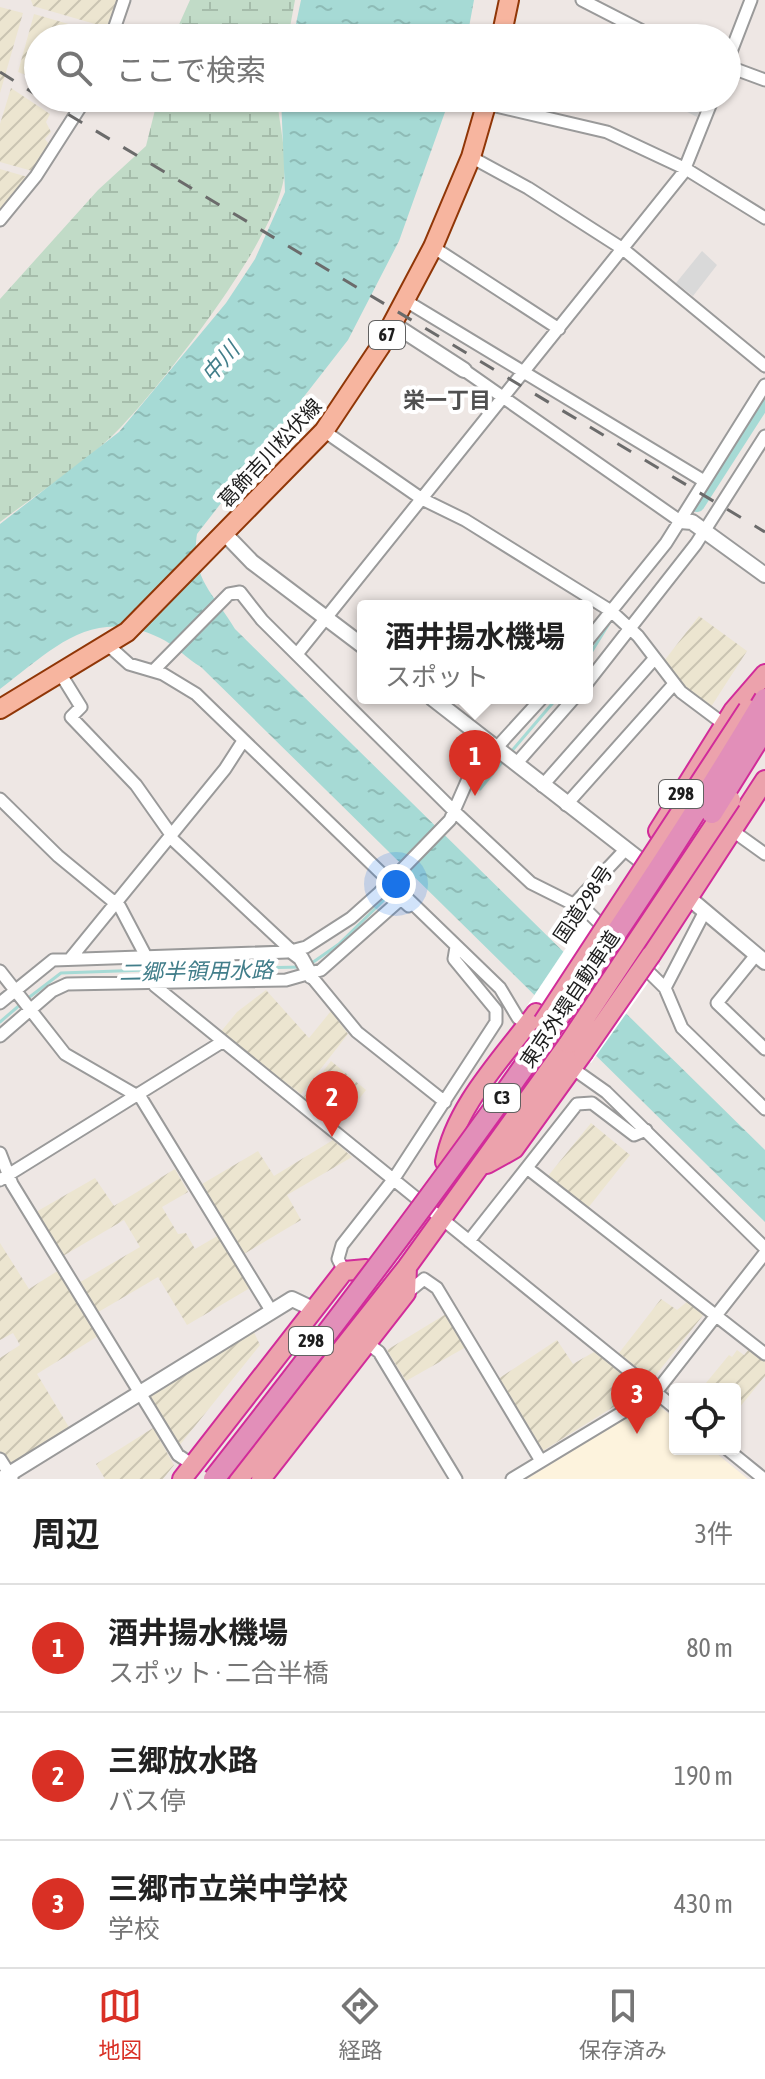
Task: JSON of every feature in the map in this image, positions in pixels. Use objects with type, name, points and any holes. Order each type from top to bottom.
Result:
[{"type":"highway","name":"国道298号","points":[[533,1024],[601,916],[632,854],[765,674]]},
{"type":"highway","name":"国道298号","points":[[193,1474],[366,1269],[445,1162],[449,1138],[461,1116],[533,1024],[760,699],[765,680]]},
{"type":"highway","name":"東京外環自動車道","points":[[214,1479],[450,1171],[545,1037],[704,800],[760,699]]},
{"type":"highway","name":"東京外環自動車道","points":[[229,1479],[474,1159],[645,915],[765,728]]},
{"type":"highway","name":"298","points":[[239,1479],[407,1267],[479,1168],[514,1149],[765,744]]},
{"type":"highway","name":"298","points":[[571,1058],[651,955],[765,780]]},
{"type":"highway","points":[[406,1293],[407,1267]]},
{"type":"highway","points":[[344,1271],[366,1269]]},
{"type":"highway","name":"298","points":[[193,1474],[344,1271]]},
{"type":"highway","name":"298","points":[[261,1479],[406,1293]]},
{"type":"main road","points":[[504,24],[509,0]]},
{"type":"main road","name":"葛飾吉川松伏線","points":[[0,709],[109,646],[127,632],[324,431],[406,301],[471,157],[485,112]]},
{"type":"street","points":[[116,24],[124,0]]},
{"type":"street","points":[[582,0],[629,24]]},
{"type":"street","points":[[741,27],[751,0]]},
{"type":"street","points":[[741,70],[765,80]]},
{"type":"street","points":[[0,220],[36,176],[77,112]]},
{"type":"street","points":[[530,112],[607,132],[686,169],[765,218]]},
{"type":"street","points":[[297,654],[686,169],[708,112]]},
{"type":"street","points":[[471,157],[556,205],[623,249],[765,366]]},
{"type":"street","points":[[433,247],[559,329]]},
{"type":"street","points":[[406,301],[704,481]]},
{"type":"street","points":[[393,324],[680,521],[692,522],[765,575]]},
{"type":"street","points":[[593,634],[680,521],[765,385]]},
{"type":"street","points":[[324,431],[422,499],[465,520],[611,611],[630,628],[674,684],[711,718],[725,725]]},
{"type":"street","points":[[593,675],[703,530],[765,436]]},
{"type":"street","points":[[225,534],[252,562],[357,641]]},
{"type":"street","points":[[154,670],[233,591],[240,592],[452,816],[537,887],[576,902],[665,988],[682,1028],[765,1109]]},
{"type":"street","points":[[109,646],[129,664],[154,670],[187,687],[394,877],[456,947],[500,988],[518,1018],[533,1024]]},
{"type":"street","points":[[542,786],[655,658]]},
{"type":"street","points":[[60,673],[81,707],[71,717],[136,785],[171,837],[303,960],[311,976],[357,1032],[445,1102]]},
{"type":"street","points":[[566,805],[674,684]]},
{"type":"street","points":[[440,704],[689,898],[760,958],[717,1003],[765,1049]]},
{"type":"street","points":[[0,1003],[48,962],[293,952],[306,947],[351,918],[452,816],[466,781],[537,704]]},
{"type":"street","points":[[514,763],[568,704]]},
{"type":"street","points":[[70,959],[171,837],[243,741]]},
{"type":"street","points":[[0,799],[58,856],[115,903],[148,960],[152,981],[222,1042],[669,1403]]},
{"type":"street","points":[[733,831],[765,854]]},
{"type":"street","points":[[576,902],[632,854]]},
{"type":"street","points":[[0,1036],[32,1007],[67,984],[286,980],[311,976],[401,899],[431,930],[442,932]]},
{"type":"street","points":[[665,988],[704,913]]},
{"type":"street","points":[[344,1271],[338,1252],[393,1180],[496,1022],[496,1010],[454,959],[456,947]]},
{"type":"street","points":[[0,971],[32,1007],[65,1054],[138,1096],[272,1312]]},
{"type":"street","points":[[4,1178],[222,1042]]},
{"type":"street","points":[[512,1479],[656,1392],[765,1250],[571,1058]]},
{"type":"street","points":[[469,1241],[577,1104],[592,1103],[634,1135],[646,1130]]},
{"type":"street","points":[[0,1153],[4,1178],[178,1455],[193,1474]]},
{"type":"street","points":[[527,1168],[765,1354]]},
{"type":"street","points":[[406,1293],[424,1279],[437,1288],[541,1461]]},
{"type":"street","points":[[0,1459],[8,1477],[292,1299],[315,1310]]},
{"type":"street","points":[[367,1343],[379,1352],[456,1479]]},
{"type":"street","points":[[734,1455],[764,1479]]},
{"type":"shaded area","points":[[31,0],[121,0],[114,24],[95,24],[33,6]]},
{"type":"shaded area","points":[[0,7],[23,13],[0,93]]},
{"type":"shaded area","points":[[34,14],[69,24],[31,24]]},
{"type":"shaded area","points":[[24,50],[24,74],[18,72]]},
{"type":"shaded area","points":[[11,88],[24,97],[24,112],[50,114],[46,122],[51,132],[45,139],[51,147],[36,172],[0,162],[0,124]]},
{"type":"shaded area","points":[[0,169],[31,178],[0,214]]},
{"type":"shaded area","points":[[702,251],[717,265],[693,296],[676,283]]},
{"type":"shaded area","points":[[699,616],[747,651],[709,710],[689,695],[664,661]]},
{"type":"shaded area","points":[[266,990],[309,1038],[331,1011],[348,1034],[301,1094],[219,1034],[237,1012]]},
{"type":"shaded area","points":[[331,1061],[366,1090],[339,1125],[304,1097]]},
{"type":"shaded area","points":[[591,1123],[630,1155],[588,1208],[548,1176]]},
{"type":"shaded area","points":[[333,1140],[352,1157],[287,1195],[301,1220],[244,1254],[202,1184],[258,1151],[274,1176]]},
{"type":"shaded area","points":[[175,1169],[188,1192],[162,1207],[178,1234],[186,1233],[195,1249],[219,1235],[250,1288],[187,1325],[158,1277],[95,1314],[77,1284],[140,1247],[124,1220],[63,1256],[36,1212],[95,1178],[114,1206]]},
{"type":"shaded area","points":[[0,1243],[29,1289],[59,1270],[98,1336],[37,1374],[70,1429],[9,1467],[0,1452],[0,1358],[20,1345],[13,1333],[0,1340]]},
{"type":"shaded area","points":[[661,1299],[677,1310],[688,1301],[704,1314],[652,1380],[619,1353]]},
{"type":"shaded area","points":[[446,1314],[466,1347],[406,1381],[387,1350]]},
{"type":"shaded area","points":[[253,1330],[260,1345],[179,1446],[148,1395]]},
{"type":"shaded area","points":[[557,1340],[573,1364],[594,1352],[642,1389],[541,1452],[498,1379]]},
{"type":"shaded area","points":[[750,1348],[765,1360],[765,1376],[741,1406],[741,1383],[706,1383],[729,1355],[732,1357],[737,1350],[744,1355]]},
{"type":"shaded area","points":[[653,1401],[669,1414],[669,1455],[718,1455],[748,1479],[527,1479]]},
{"type":"shaded area","points":[[153,1428],[174,1465],[163,1479],[105,1479],[96,1464]]},
{"type":"green space","points":[[190,0],[295,0],[291,24],[179,24]]},
{"type":"green space","points":[[154,112],[279,112],[285,168],[277,204],[241,271],[216,308],[140,406],[94,452],[0,522],[0,299],[98,190],[146,146]]},
{"type":"water","points":[[301,0],[474,0],[470,24],[296,24]]},
{"type":"water","name":"中川","points":[[282,112],[445,112],[399,241],[348,340],[197,534],[197,563],[206,585],[235,629],[765,1150],[765,1222],[201,667],[170,644],[136,629],[93,629],[56,647],[0,689],[0,524],[119,432],[226,303],[255,259],[285,192]]},
{"type":"pier","points":[[592,909],[660,966],[591,1063],[527,1006]]},
{"type":"waterway","name":"二郷半領用水路","points":[[697,504],[765,398]]},
{"type":"waterway","name":"二郷半領用水路","points":[[593,649],[613,617]]},
{"type":"waterway","name":"二郷半領用水路","points":[[510,753],[552,704]]},
{"type":"waterway","name":"二郷半領用水路","points":[[480,789],[503,761]]},
{"type":"waterway","name":"二郷半領用水路","points":[[309,965],[339,944],[384,900]]},
{"type":"waterway","name":"二郷半領用水路","points":[[154,970],[302,967]]},
{"type":"waterway","name":"二郷半領用水路","points":[[27,999],[61,973],[146,970]]},
{"type":"waterway","name":"二郷半領用水路","points":[[0,1022],[21,1004]]},
{"type":"railway","points":[[0,72],[24,87]]},
{"type":"railway","points":[[64,112],[765,532]]},
{"type":"place","name":"酒井揚水機場","points":[[475,796]]},
{"type":"place","name":"三郷放水路","points":[[332,1137]]},
{"type":"place","name":"三郷市立栄中学校","points":[[637,1434]]},
{"type":"district","name":"栄一丁目","points":[[447,400]]}]
